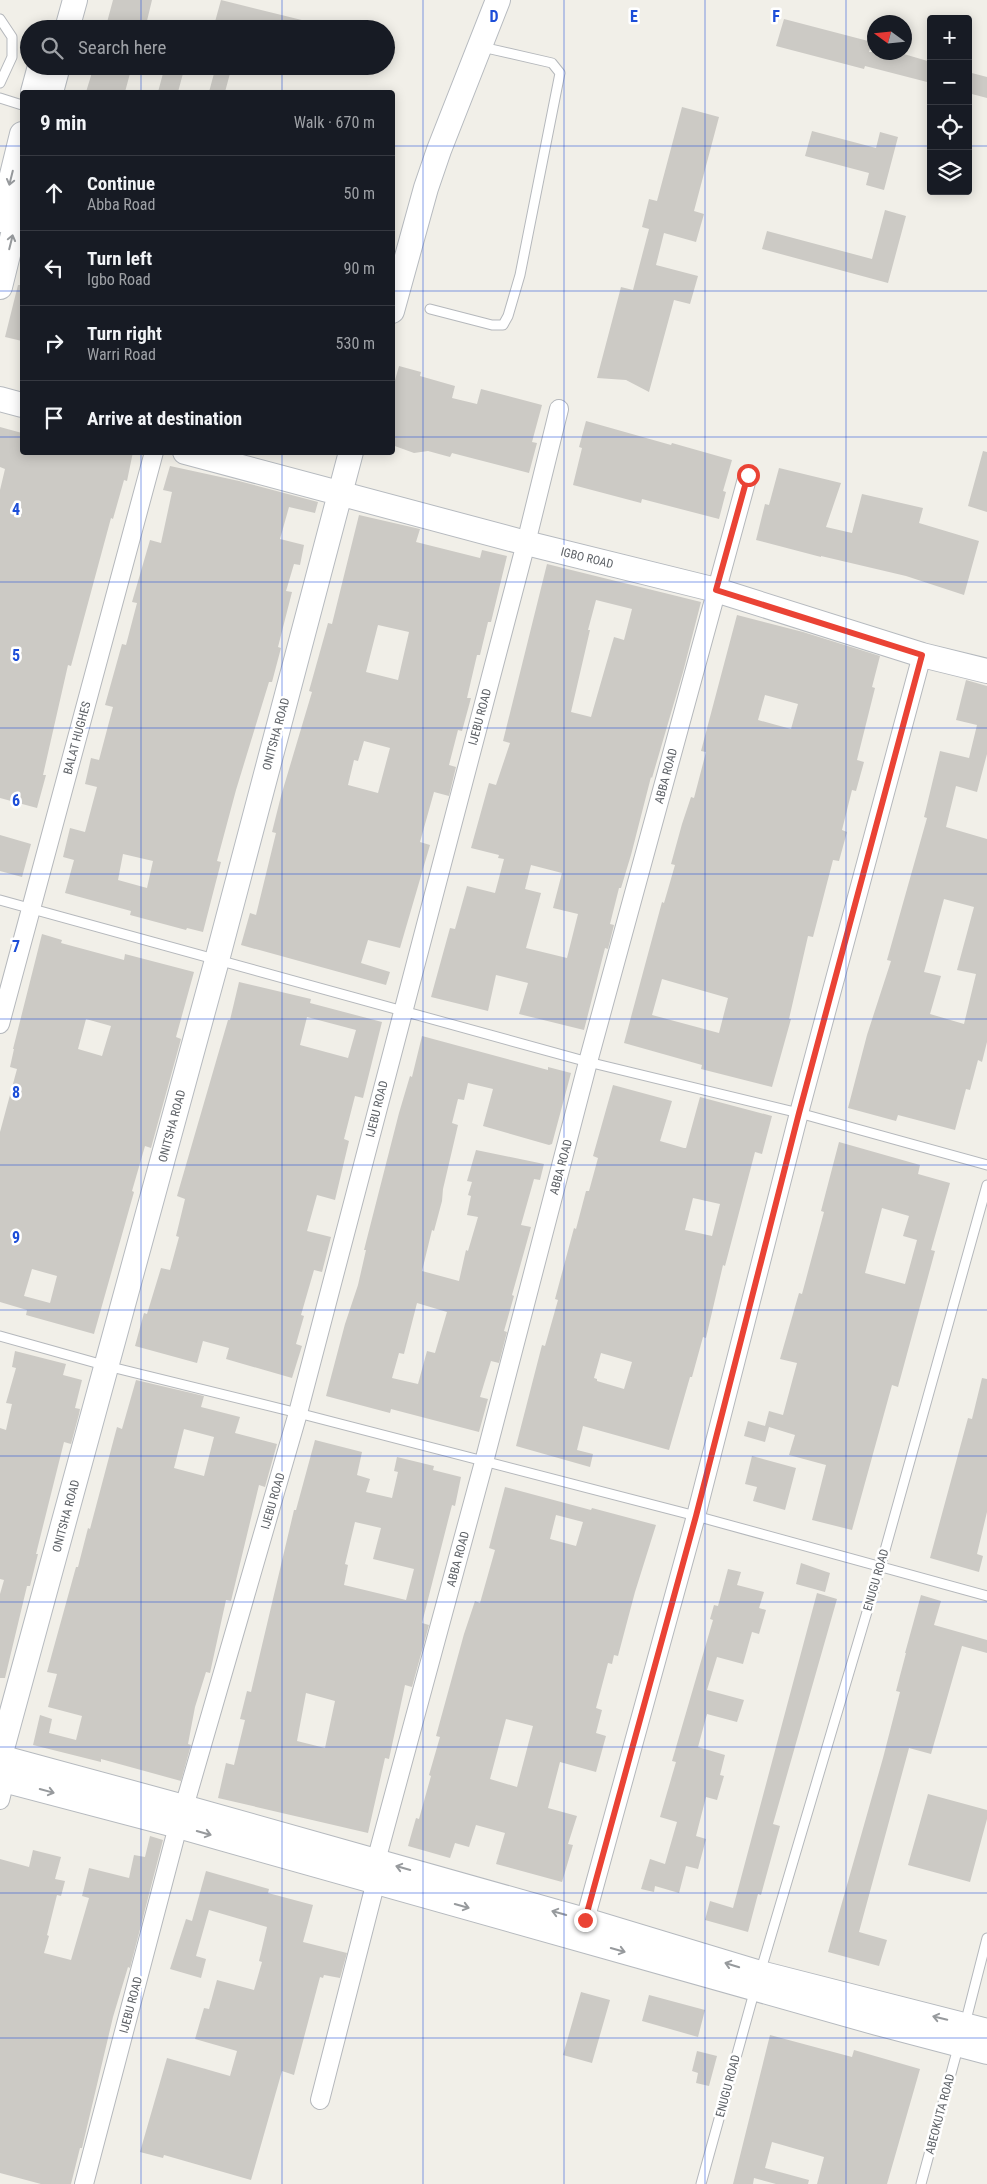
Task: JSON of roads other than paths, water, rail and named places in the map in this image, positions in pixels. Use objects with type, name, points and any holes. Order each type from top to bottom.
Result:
[{"type":"street","points":[[53,20],[57,0]]},
{"type":"street","points":[[70,20],[75,0]]},
{"type":"street","points":[[395,300],[426,188],[498,0]]},
{"type":"street","points":[[34,90],[38,75]]},
{"type":"street","points":[[52,90],[56,75]]},
{"type":"street","points":[[0,222],[20,142]]},
{"type":"street","points":[[0,287],[20,206]]},
{"type":"street","name":"IJEBU ROAD","points":[[84,2184],[181,1816],[298,1413],[526,543],[559,409]]},
{"type":"street","name":"BALAT HUGHES","points":[[0,1024],[153,455]]},
{"type":"street","name":"IGBO ROAD","points":[[196,455],[526,543],[716,590],[922,655],[987,671]]},
{"type":"street","name":"ONITSHA ROAD","points":[[0,1756],[217,960],[350,455]]},
{"type":"street","name":"ABBA ROAD","points":[[320,2100],[376,1871],[588,1062],[748,475]]},
{"type":"street","points":[[585,1920],[696,1516],[799,1113],[922,655]]},
{"type":"street","points":[[0,1756],[181,1816],[758,1981],[881,2014],[970,2033],[987,2052]]},
{"type":"street","points":[[2,1786],[181,1816]]},
{"type":"street","points":[[376,1871],[585,1920],[758,1981]]},
{"type":"lane","points":[[0,19],[12,37],[12,57],[0,83]]},
{"type":"lane","points":[[430,309],[492,326],[503,324],[508,316],[520,275],[560,73],[552,63],[479,46]]},
{"type":"lane","points":[[0,98],[20,104]]},
{"type":"lane","points":[[0,900],[588,1062],[799,1113],[987,1165]]},
{"type":"lane","name":"ENUGU ROAD","points":[[701,2184],[758,1981],[880,1568],[987,1185]]},
{"type":"lane","points":[[0,1336],[107,1366],[298,1413],[696,1516],[987,1596]]},
{"type":"lane","name":"ABEOKUTA ROAD","points":[[921,2184],[970,2033],[987,1938]]}]
